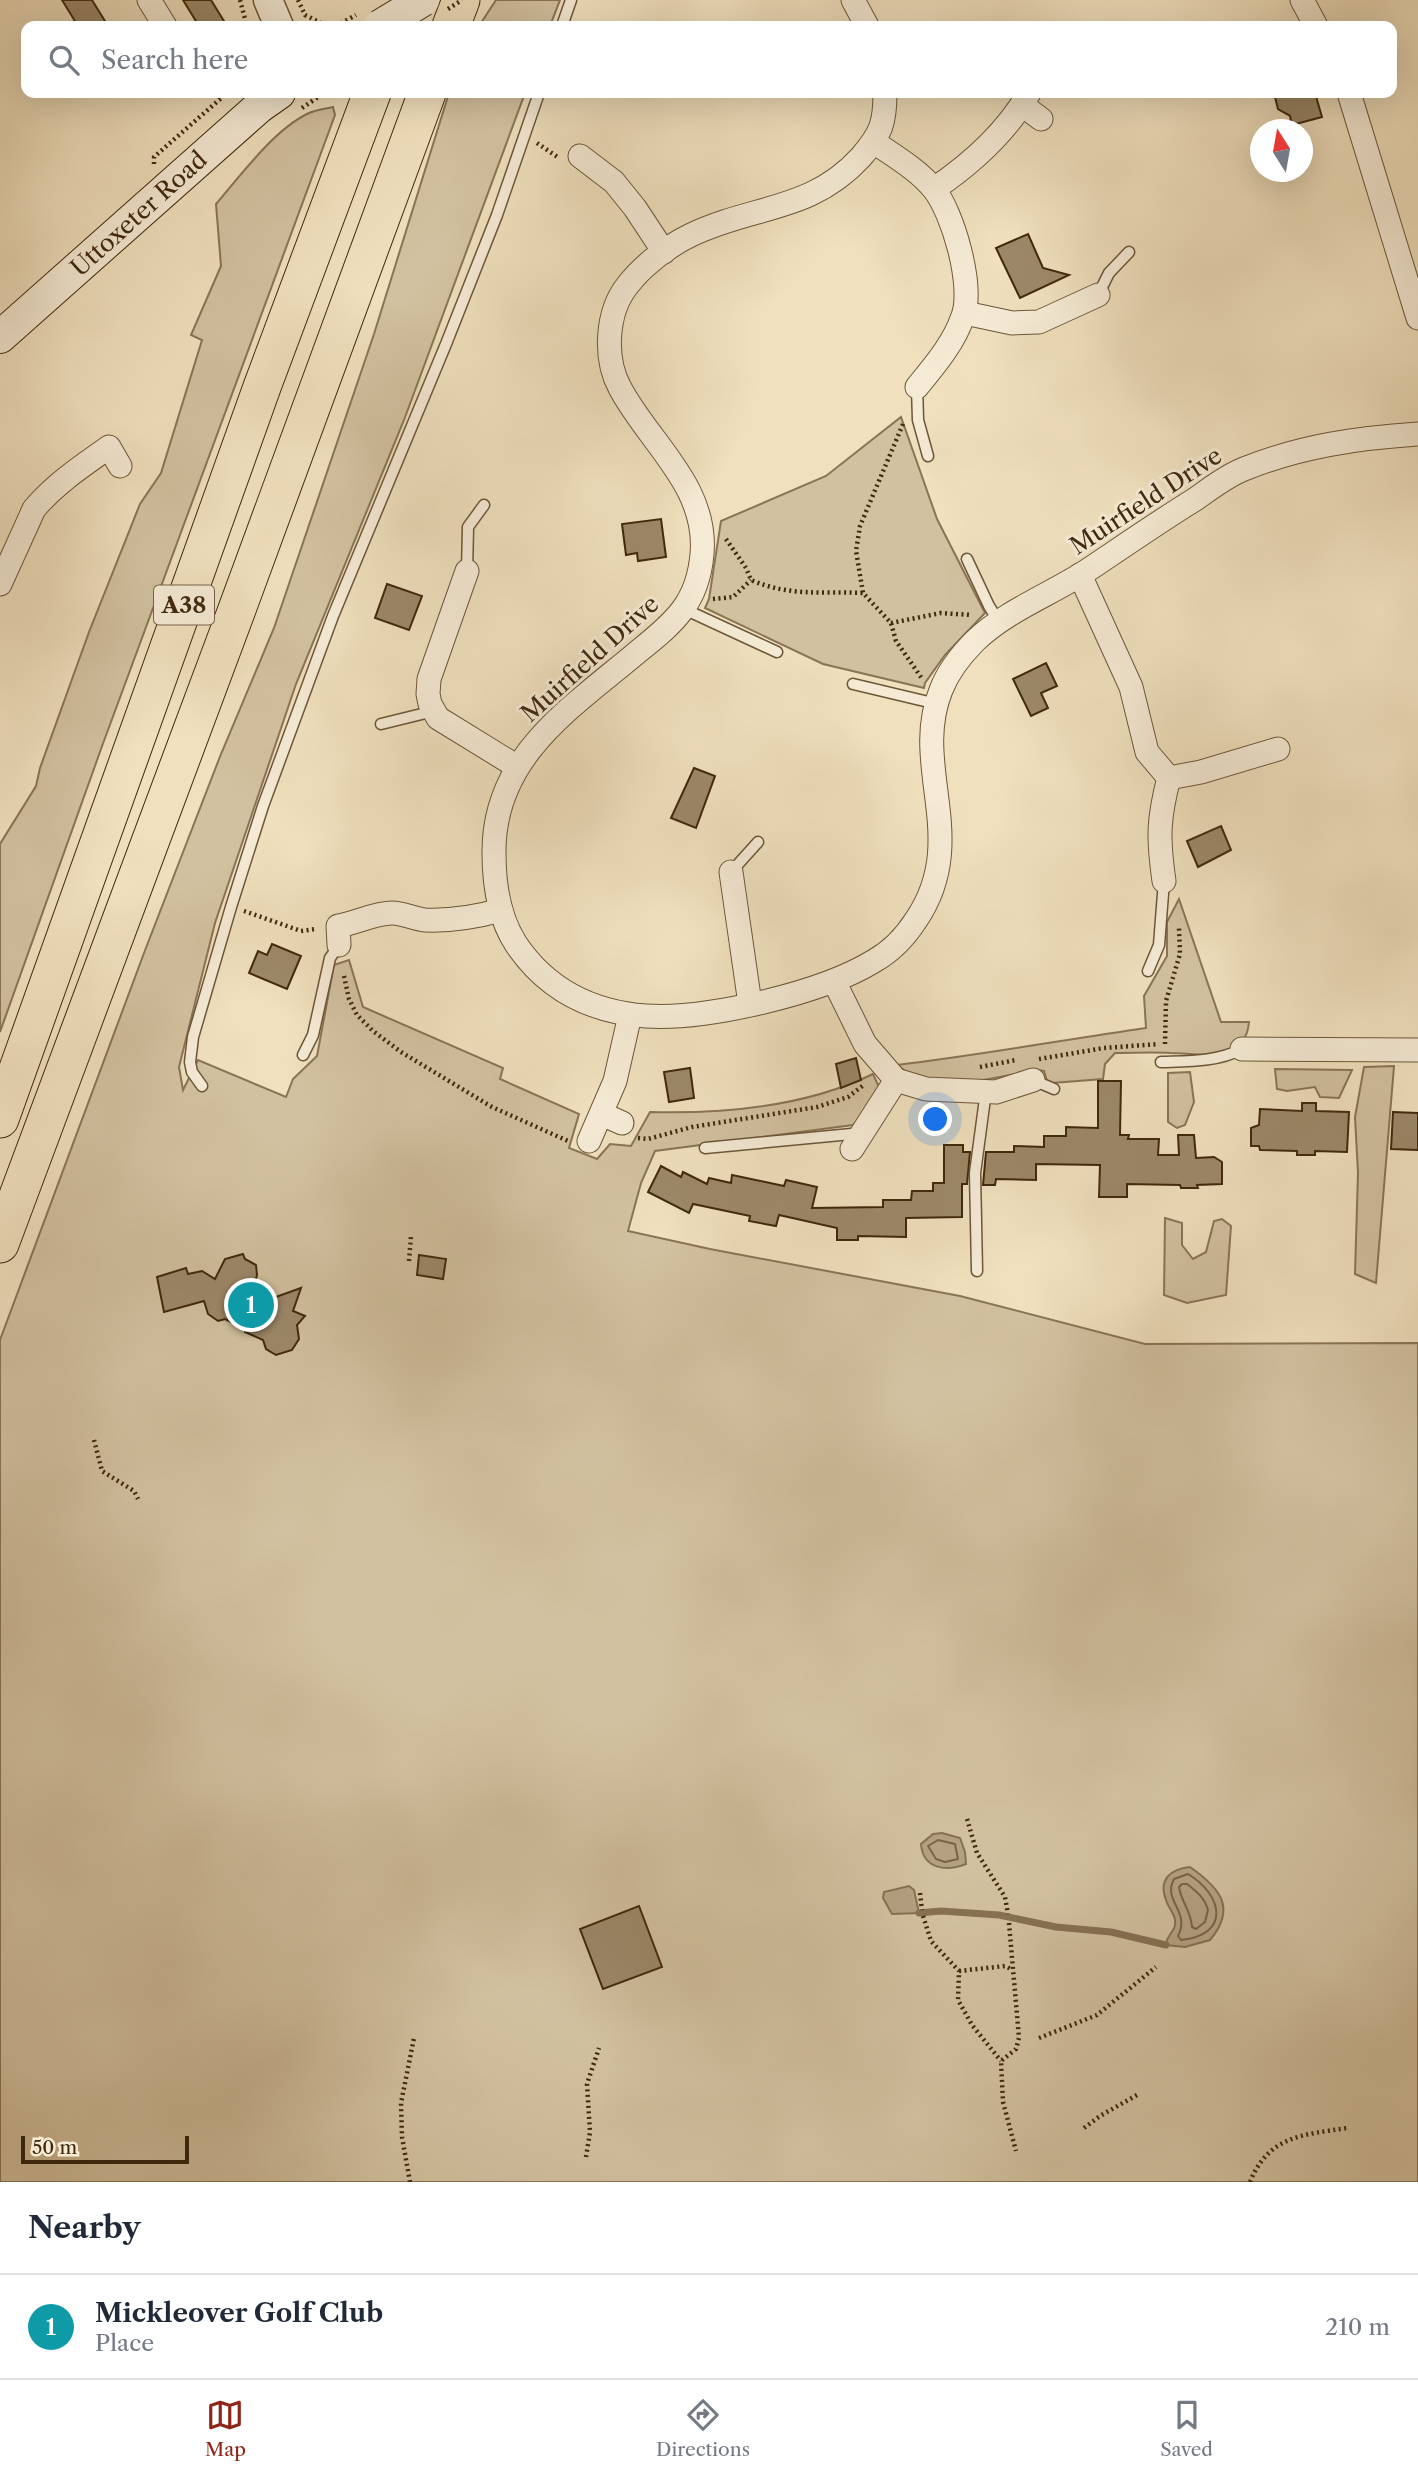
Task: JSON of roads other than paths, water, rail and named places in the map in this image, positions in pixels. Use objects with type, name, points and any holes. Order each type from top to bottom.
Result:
[{"type":"highway","points":[[399,21],[407,0]]},
{"type":"highway","points":[[453,21],[461,0]]},
{"type":"highway","name":"A38","points":[[0,1119],[262,387],[370,98]]},
{"type":"highway","name":"A38","points":[[0,1244],[232,625],[425,98]]},
{"type":"main road","points":[[388,21],[423,0]]},
{"type":"main road","name":"Uttoxeter Road","points":[[0,337],[259,107],[288,102]]},
{"type":"street","points":[[149,0],[162,21]]},
{"type":"street","points":[[268,0],[277,21]]},
{"type":"street","points":[[853,0],[864,21]]},
{"type":"street","points":[[1302,0],[1313,21]]},
{"type":"street","name":"Muirfield Drive","points":[[885,98],[885,118],[874,142],[831,186],[794,202],[692,234],[664,252],[625,288],[617,303],[610,335],[614,372],[620,388],[675,466],[691,496],[702,523],[702,555],[699,575],[688,604],[659,634],[547,730],[516,766],[505,790],[495,825],[494,865],[502,910],[513,939],[528,961],[561,992],[591,1005],[630,1015],[660,1017],[750,1004],[797,993],[834,981],[873,962],[891,949],[913,926],[929,898],[939,870],[942,836],[932,743],[938,697],[950,671],[971,644],[995,625],[1080,575],[1238,471],[1305,448],[1364,438],[1418,434]]},
{"type":"street","points":[[1351,98],[1418,318]]},
{"type":"street","points":[[934,189],[954,176],[1002,130],[1026,99],[1041,119]]},
{"type":"street","points":[[874,142],[905,162],[934,189],[959,244],[965,272],[965,313],[947,350],[917,387]]},
{"type":"street","points":[[580,156],[614,182],[664,252]]},
{"type":"street","points":[[965,313],[1012,323],[1039,322],[1098,295]]},
{"type":"street","points":[[0,584],[34,509],[42,499],[66,477],[109,447],[120,466]]},
{"type":"street","points":[[467,571],[467,604],[429,679],[428,694],[433,712],[438,718],[516,766]]},
{"type":"street","points":[[1080,575],[1131,687],[1147,752],[1169,778]]},
{"type":"street","points":[[1169,778],[1202,772],[1278,750]]},
{"type":"street","points":[[1164,881],[1159,849],[1160,813],[1169,778]]},
{"type":"street","points":[[731,872],[750,1004]]},
{"type":"street","points":[[338,938],[338,926],[358,923],[381,914],[393,913],[423,920],[458,919],[502,910]]},
{"type":"street","points":[[834,981],[864,1044],[891,1074],[926,1089],[996,1092],[1040,1076]]},
{"type":"street","points":[[589,1141],[618,1125],[615,1081],[630,1015]]},
{"type":"street","points":[[1241,1049],[1418,1050]]},
{"type":"street","points":[[859,1140],[891,1074]]},
{"type":"lane","points":[[564,21],[571,0]]},
{"type":"lane","points":[[202,1086],[192,1072],[190,1062],[193,1037],[263,806],[333,616],[497,215],[537,98]]},
{"type":"lane","points":[[1098,295],[1109,273],[1129,252]]},
{"type":"lane","points":[[917,387],[918,420],[929,456]]},
{"type":"lane","points":[[467,571],[468,527],[484,505]]},
{"type":"lane","points":[[967,559],[995,625]]},
{"type":"lane","points":[[688,604],[777,652]]},
{"type":"lane","points":[[853,684],[938,697]]},
{"type":"lane","points":[[381,724],[433,712]]},
{"type":"lane","points":[[731,872],[758,842]]},
{"type":"lane","points":[[1148,971],[1159,945],[1164,881]]},
{"type":"lane","points":[[303,1055],[313,1035],[330,958],[338,938]]},
{"type":"lane","points":[[1161,1062],[1208,1060],[1228,1056],[1241,1049]]},
{"type":"lane","points":[[977,1271],[975,1172],[986,1091]]},
{"type":"lane","points":[[705,1149],[859,1140]]},
{"type":"water","points":[[942,1833],[960,1838],[966,1864],[944,1868],[926,1859],[921,1844],[933,1834]]},
{"type":"water","points":[[1190,1867],[1217,1891],[1223,1908],[1222,1918],[1210,1940],[1185,1947],[1166,1945],[1175,1924],[1164,1893],[1165,1881],[1177,1870]]},
{"type":"water","points":[[909,1886],[914,1890],[919,1913],[892,1914],[883,1898],[884,1892]]},
{"type":"waterway","points":[[919,1913],[941,1911],[999,1915],[1056,1927],[1111,1932],[1166,1945]]},
{"type":"place","name":"Mickleover Golf Club","points":[[251,1305]]}]
